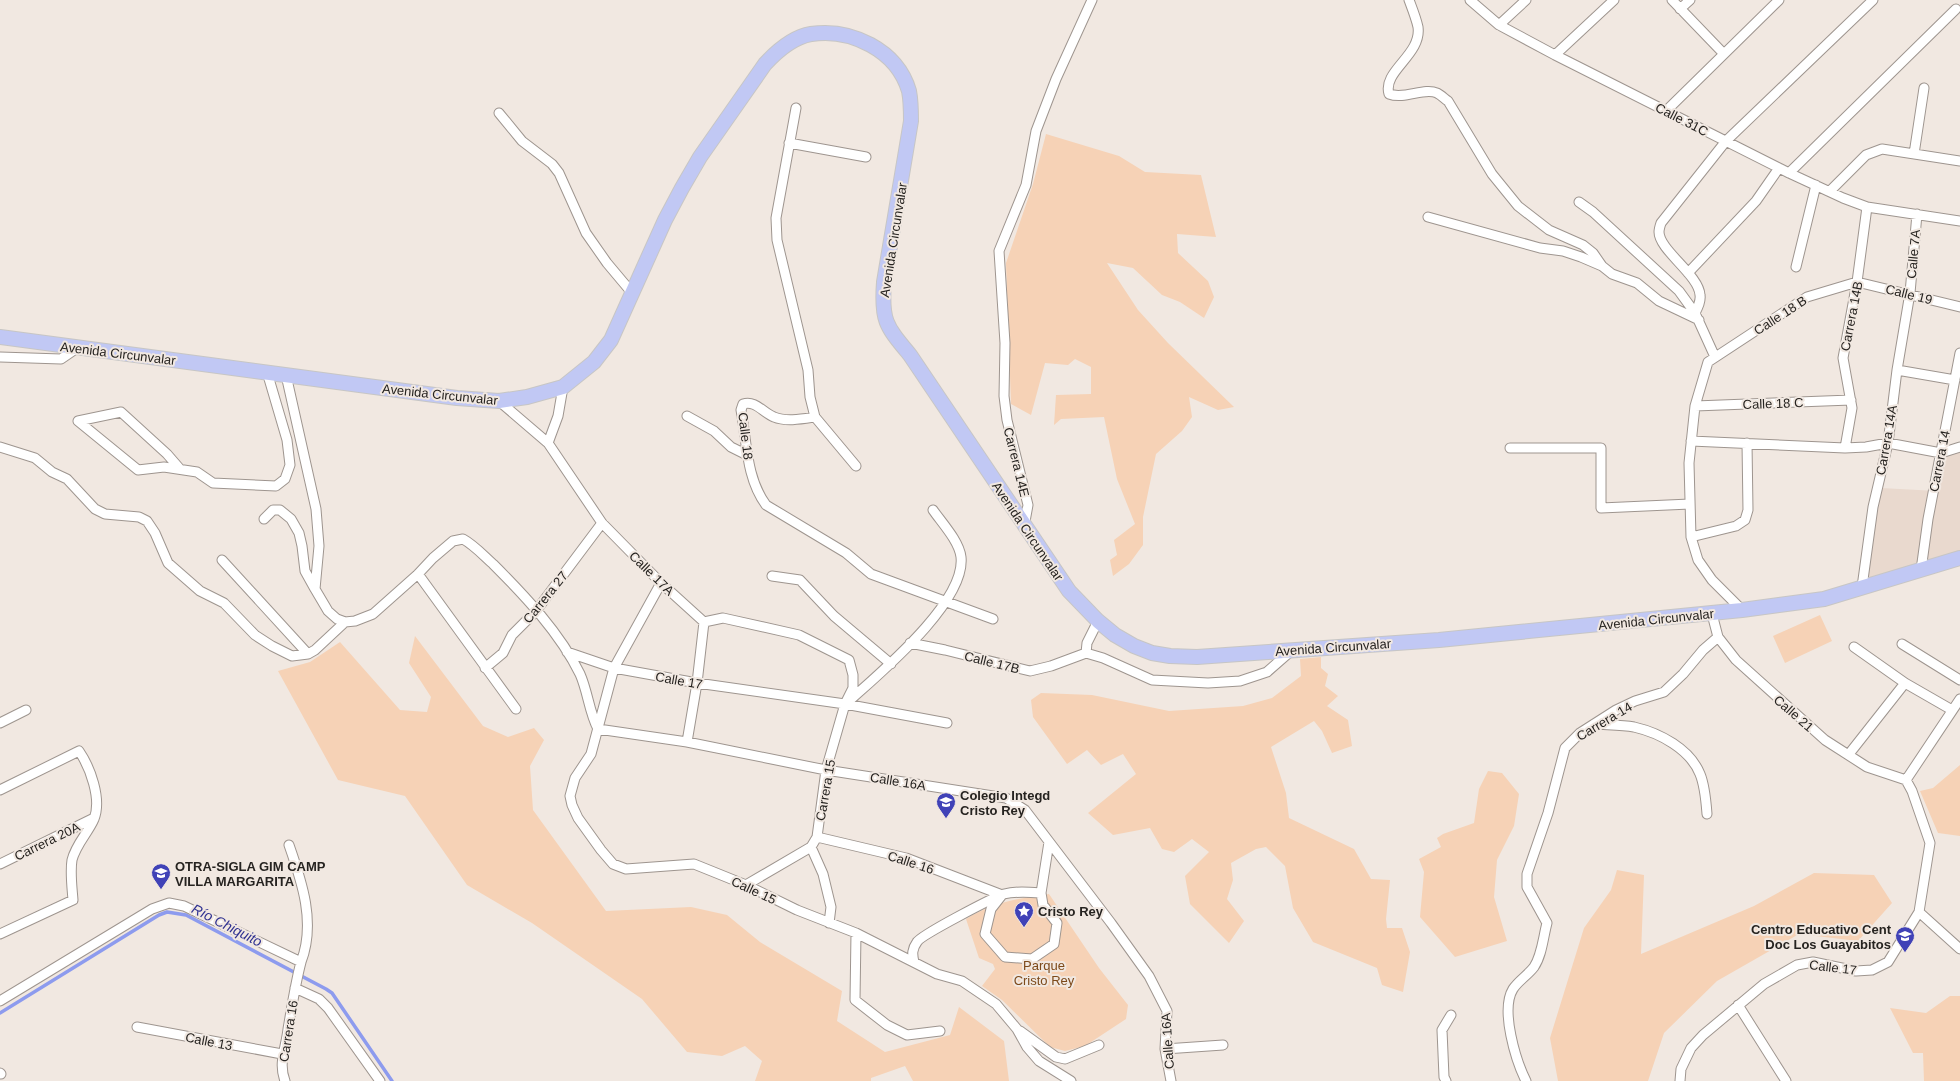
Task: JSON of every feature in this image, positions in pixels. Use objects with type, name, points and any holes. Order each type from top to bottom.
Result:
[{"type":"main road","name":"Avenida Circunvalar","points":[[0,338],[457,398],[499,401],[527,397],[563,388],[594,362],[612,340],[665,220],[682,188],[700,157],[765,64],[781,48],[810,34],[846,35],[863,41],[880,51],[897,68],[909,91],[911,107],[909,136],[884,282],[882,306],[888,329],[910,355],[1024,527],[1069,591],[1098,621],[1115,635],[1134,646],[1152,653],[1170,656],[1226,656],[1293,649],[1439,640],[1712,614],[1824,599],[1960,558]]},
{"type":"street","name":"Carrera 14E","points":[[1024,527],[1028,506],[1007,420],[1004,396],[1006,343],[999,251],[1026,186],[1039,124],[1056,80],[1092,0]]},
{"type":"street","points":[[1409,0],[1418,28],[1415,45],[1410,54],[1391,77],[1387,88],[1389,94],[1395,97],[1429,91],[1438,93],[1448,101],[1492,174],[1518,206],[1549,230],[1583,246],[1593,253],[1602,266]]},
{"type":"street","name":"Calle 31C","points":[[1470,0],[1500,25],[1555,55],[1789,173],[1867,207],[1960,222]]},
{"type":"street","points":[[1500,25],[1526,0]]},
{"type":"street","points":[[1555,55],[1614,0]]},
{"type":"street","points":[[1672,0],[1724,54]]},
{"type":"street","points":[[1680,9],[1690,0]]},
{"type":"street","points":[[1666,111],[1779,0]]},
{"type":"street","points":[[1697,317],[1700,293],[1688,273],[1662,242],[1659,233],[1661,223],[1726,141],[1873,0]]},
{"type":"street","points":[[1789,173],[1956,9]]},
{"type":"street","points":[[1914,154],[1924,88]]},
{"type":"street","points":[[796,108],[776,218],[777,240],[808,370],[810,397],[815,417],[856,466]]},
{"type":"street","points":[[499,113],[522,141],[552,164],[559,173],[586,233],[607,263],[633,294]]},
{"type":"street","points":[[789,143],[866,156]]},
{"type":"street","points":[[1830,191],[1866,155],[1882,149],[1960,161]]},
{"type":"street","points":[[1688,273],[1756,201],[1779,168]]},
{"type":"street","points":[[1796,267],[1816,185]]},
{"type":"street","points":[[1579,202],[1593,212],[1674,287],[1697,317],[1712,360],[1695,406],[1689,463],[1691,537],[1698,560],[1712,580],[1742,610]]},
{"type":"street","name":"Carrera 14B","points":[[1845,448],[1852,408],[1843,358],[1857,282],[1867,207]]},
{"type":"street","name":"Calle 7A","points":[[1910,293],[1917,214]]},
{"type":"street","points":[[1428,217],[1540,248],[1563,251],[1582,257],[1602,266],[1612,274],[1637,283],[1659,301],[1697,317]]},
{"type":"street","name":"Calle 19","points":[[1857,282],[1910,293],[1960,307]]},
{"type":"street","name":"Calle 18 B","points":[[1712,360],[1807,297],[1857,282]]},
{"type":"street","name":"Carrera 14A","points":[[1862,587],[1873,507],[1888,443],[1897,370],[1910,293]]},
{"type":"street","points":[[0,357],[61,359],[77,348]]},
{"type":"street","name":"Carrera 14","points":[[1921,570],[1928,519],[1960,353]]},
{"type":"street","points":[[1897,370],[1955,380]]},
{"type":"street","points":[[180,469],[167,454],[121,412],[78,421],[138,470],[164,467],[198,472],[213,482],[276,486],[285,479],[290,465],[287,440],[267,372]]},
{"type":"street","points":[[286,375],[316,509],[319,546],[314,590]]},
{"type":"street","points":[[548,443],[558,416],[563,388]]},
{"type":"street","name":"Calle 18 C","points":[[1695,406],[1851,400]]},
{"type":"street","name":"Calle 17A","points":[[499,401],[548,443],[602,523],[661,583],[704,622]]},
{"type":"street","name":"Calle 18","points":[[815,417],[790,420],[774,417],[753,404],[743,404],[741,410],[746,455],[757,494],[766,505],[846,553],[871,574],[993,619]]},
{"type":"street","points":[[687,416],[714,431],[731,447],[746,455]]},
{"type":"street","points":[[1691,441],[1845,448],[1866,448],[1888,443],[1941,453],[1960,447]]},
{"type":"street","points":[[1691,537],[1736,526],[1745,520],[1748,510],[1747,443]]},
{"type":"street","points":[[0,447],[35,458],[52,472],[67,479],[94,509],[105,514],[139,517],[148,521],[168,563],[200,591],[224,603],[255,635],[272,646],[292,656],[308,654],[315,650],[345,622]]},
{"type":"street","points":[[1510,448],[1601,448],[1601,508],[1690,504]]},
{"type":"street","points":[[264,519],[273,510],[280,510],[291,519],[299,533],[302,546],[304,571],[314,590],[328,611],[337,619],[345,622],[355,621],[373,614],[418,574],[432,558],[453,541],[463,539],[471,544],[499,571],[536,611],[567,652],[580,675],[598,729]]},
{"type":"street","points":[[845,704],[891,664],[946,602],[959,574],[961,557],[957,545],[933,510]]},
{"type":"street","name":"Carrera 27","points":[[485,668],[503,653],[512,635],[536,611],[602,523]]},
{"type":"street","points":[[222,560],[308,654]]},
{"type":"street","points":[[418,574],[516,709]]},
{"type":"street","points":[[772,576],[800,580],[834,616],[891,664]]},
{"type":"street","name":"Calle 15","points":[[661,583],[614,668],[591,754],[575,778],[570,796],[572,805],[589,835],[613,864],[626,868],[694,864],[746,885],[797,910],[856,933],[937,974],[962,981],[996,1004],[1017,1029]]},
{"type":"street","name":"Calle 21","points":[[1712,614],[1718,637],[1736,660],[1825,740],[1849,754],[1867,767],[1906,780]]},
{"type":"street","name":"Carrera 15","points":[[704,622],[723,618],[799,635],[849,660],[853,675],[853,688],[845,704],[826,770],[817,837],[811,847],[746,885]]},
{"type":"street","points":[[1098,621],[1087,643],[1086,652],[1152,680],[1208,683],[1240,682],[1267,672],[1293,649]]},
{"type":"street","points":[[687,742],[697,683],[704,622]]},
{"type":"street","name":"Carrera 14","points":[[1526,1081],[1512,1046],[1509,1000],[1512,990],[1533,968],[1539,957],[1547,923],[1527,887],[1527,874],[1548,813],[1565,748],[1580,733],[1594,724],[1635,701],[1664,692],[1683,674],[1703,650],[1718,637]]},
{"type":"street","name":"Calle 17B","points":[[910,643],[1030,671],[1051,666],[1086,652]]},
{"type":"street","points":[[1902,644],[1960,680]]},
{"type":"street","points":[[1854,647],[1905,683],[1952,710]]},
{"type":"street","name":"Calle 17","points":[[567,652],[614,668],[697,683],[845,704],[947,723]]},
{"type":"street","points":[[1849,754],[1905,683]]},
{"type":"street","points":[[1906,780],[1960,699]]},
{"type":"street","points":[[0,723],[26,710]]},
{"type":"street","points":[[1594,724],[1635,727],[1667,739],[1686,753],[1700,772],[1707,814]]},
{"type":"street","name":"Calle 16A","points":[[598,729],[687,742],[826,770],[1006,798],[1025,810],[1149,976],[1167,1011],[1165,1049],[1170,1081]]},
{"type":"street","points":[[0,790],[79,751],[86,762],[92,779],[96,804],[94,818],[79,843],[72,859],[71,876],[73,900],[0,934]]},
{"type":"street","name":"Calle 17","points":[[1680,1081],[1681,1069],[1691,1048],[1703,1035],[1764,984],[1797,965],[1813,962],[1856,971],[1872,970],[1888,962],[1919,912],[1930,843],[1912,790],[1906,780]]},
{"type":"street","name":"Carrera 20A","points":[[0,864],[94,818]]},
{"type":"street","name":"Calle 16","points":[[817,837],[906,858],[1002,895]]},
{"type":"street","points":[[1002,895],[991,909],[985,934],[1005,957],[1032,959],[1054,944],[1057,923],[1043,905],[1041,893],[1049,842]]},
{"type":"street","name":"Carrera 16","points":[[286,1081],[282,1072],[282,1054],[288,1031],[295,984],[307,946],[307,916],[303,885],[289,845]]},
{"type":"street","points":[[811,847],[822,874],[831,907],[829,922]]},
{"type":"street","points":[[914,962],[912,952],[918,940],[976,907],[1002,895],[1017,892],[1041,893]]},
{"type":"street","points":[[0,1001],[152,909],[169,903],[184,906],[300,966]]},
{"type":"street","points":[[1919,912],[1960,949]]},
{"type":"street","points":[[856,933],[855,1000],[887,1025],[907,1035],[940,1031]]},
{"type":"street","points":[[295,984],[319,999],[328,1008],[380,1081]]},
{"type":"street","points":[[1738,1005],[1786,1081]]},
{"type":"street","points":[[1446,1081],[1442,1030],[1451,1015]]},
{"type":"street","name":"Calle 13","points":[[136,1027],[282,1054]]},
{"type":"street","points":[[1017,1029],[1056,1057],[1065,1060],[1099,1045]]},
{"type":"street","points":[[1017,1029],[1027,1047],[1039,1061],[1071,1081]]},
{"type":"street","points":[[1165,1049],[1223,1045]]},
{"type":"shaded area","points":[[1960,445],[1960,551],[1867,579],[1881,488],[1937,491],[1947,449]]},
{"type":"green space","points":[[1046,134],[1119,156],[1145,172],[1201,175],[1216,237],[1177,234],[1178,253],[1208,281],[1214,297],[1204,318],[1180,302],[1162,295],[1133,268],[1107,263],[1138,310],[1168,343],[1234,407],[1218,410],[1189,397],[1192,417],[1182,431],[1156,454],[1143,517],[1143,545],[1129,564],[1113,576],[1110,560],[1117,555],[1114,540],[1135,524],[1117,479],[1104,417],[1061,419],[1054,425],[1056,395],[1091,394],[1091,367],[1075,359],[1068,365],[1045,363],[1031,415],[1011,404],[1006,263],[1033,184]]},
{"type":"green space","points":[[1820,615],[1832,641],[1785,663],[1773,636]]},
{"type":"green space","points":[[415,636],[483,726],[508,737],[534,728],[544,740],[530,766],[533,810],[606,911],[691,907],[727,915],[760,942],[842,991],[837,1021],[885,1052],[950,1035],[959,1007],[1004,1041],[1009,1081],[913,1081],[905,1066],[871,1078],[871,1081],[755,1081],[762,1061],[745,1046],[722,1056],[687,1052],[642,999],[532,923],[467,885],[405,796],[338,780],[278,671],[310,662],[340,642],[400,710],[427,712],[431,697],[409,663]]},
{"type":"green space","points":[[1321,657],[1321,668],[1328,674],[1325,686],[1338,696],[1327,706],[1348,720],[1352,746],[1332,753],[1322,731],[1314,721],[1271,747],[1286,793],[1289,818],[1354,849],[1371,879],[1390,880],[1386,919],[1387,928],[1402,928],[1410,952],[1403,992],[1382,985],[1377,968],[1313,942],[1293,908],[1285,866],[1266,847],[1256,849],[1231,863],[1233,880],[1227,899],[1244,921],[1229,943],[1190,904],[1185,876],[1209,852],[1192,839],[1174,852],[1162,849],[1150,828],[1113,835],[1088,813],[1136,774],[1123,754],[1101,765],[1087,750],[1067,764],[1033,717],[1031,700],[1041,693],[1092,695],[1169,711],[1243,706],[1272,698],[1301,676],[1300,659]]},
{"type":"green space","points":[[1960,765],[1960,836],[1938,833],[1920,791],[1933,788]]},
{"type":"green space","points":[[1488,771],[1502,773],[1519,794],[1514,826],[1497,860],[1494,897],[1507,941],[1455,957],[1420,917],[1424,872],[1419,859],[1441,847],[1437,838],[1443,834],[1474,823],[1479,789]]},
{"type":"green space","points":[[1617,870],[1644,875],[1641,954],[1754,906],[1814,873],[1874,875],[1892,903],[1858,941],[1799,934],[1717,981],[1664,1033],[1648,1081],[1558,1081],[1550,1038],[1584,928],[1611,890]]},
{"type":"green space","name":"Parque Cristo Rey","points":[[1049,894],[1099,968],[1128,1005],[1126,1019],[1085,1046],[1065,1051],[1050,1047],[1002,1000],[982,986],[995,969],[993,964],[979,958],[966,919],[976,913],[996,905],[1027,897]]},
{"type":"green space","points":[[1950,996],[1960,996],[1960,1081],[1924,1081],[1923,1053],[1913,1053],[1890,1008],[1926,1013]]},
{"type":"waterway","name":"Río Chiquito","points":[[0,1013],[159,915],[167,912],[186,915],[332,993],[392,1081]]},
{"type":"place","name":"Colegio Integd Cristo Rey","points":[[946,819]]},
{"type":"place","name":"OTRA-SIGLA GIM CAMP VILLA MARGARITA","points":[[161,890]]},
{"type":"place","name":"Cristo Rey","points":[[1024,928]]},
{"type":"place","name":"Centro Educativo Cent Doc Los Guayabitos","points":[[1905,953]]}]
